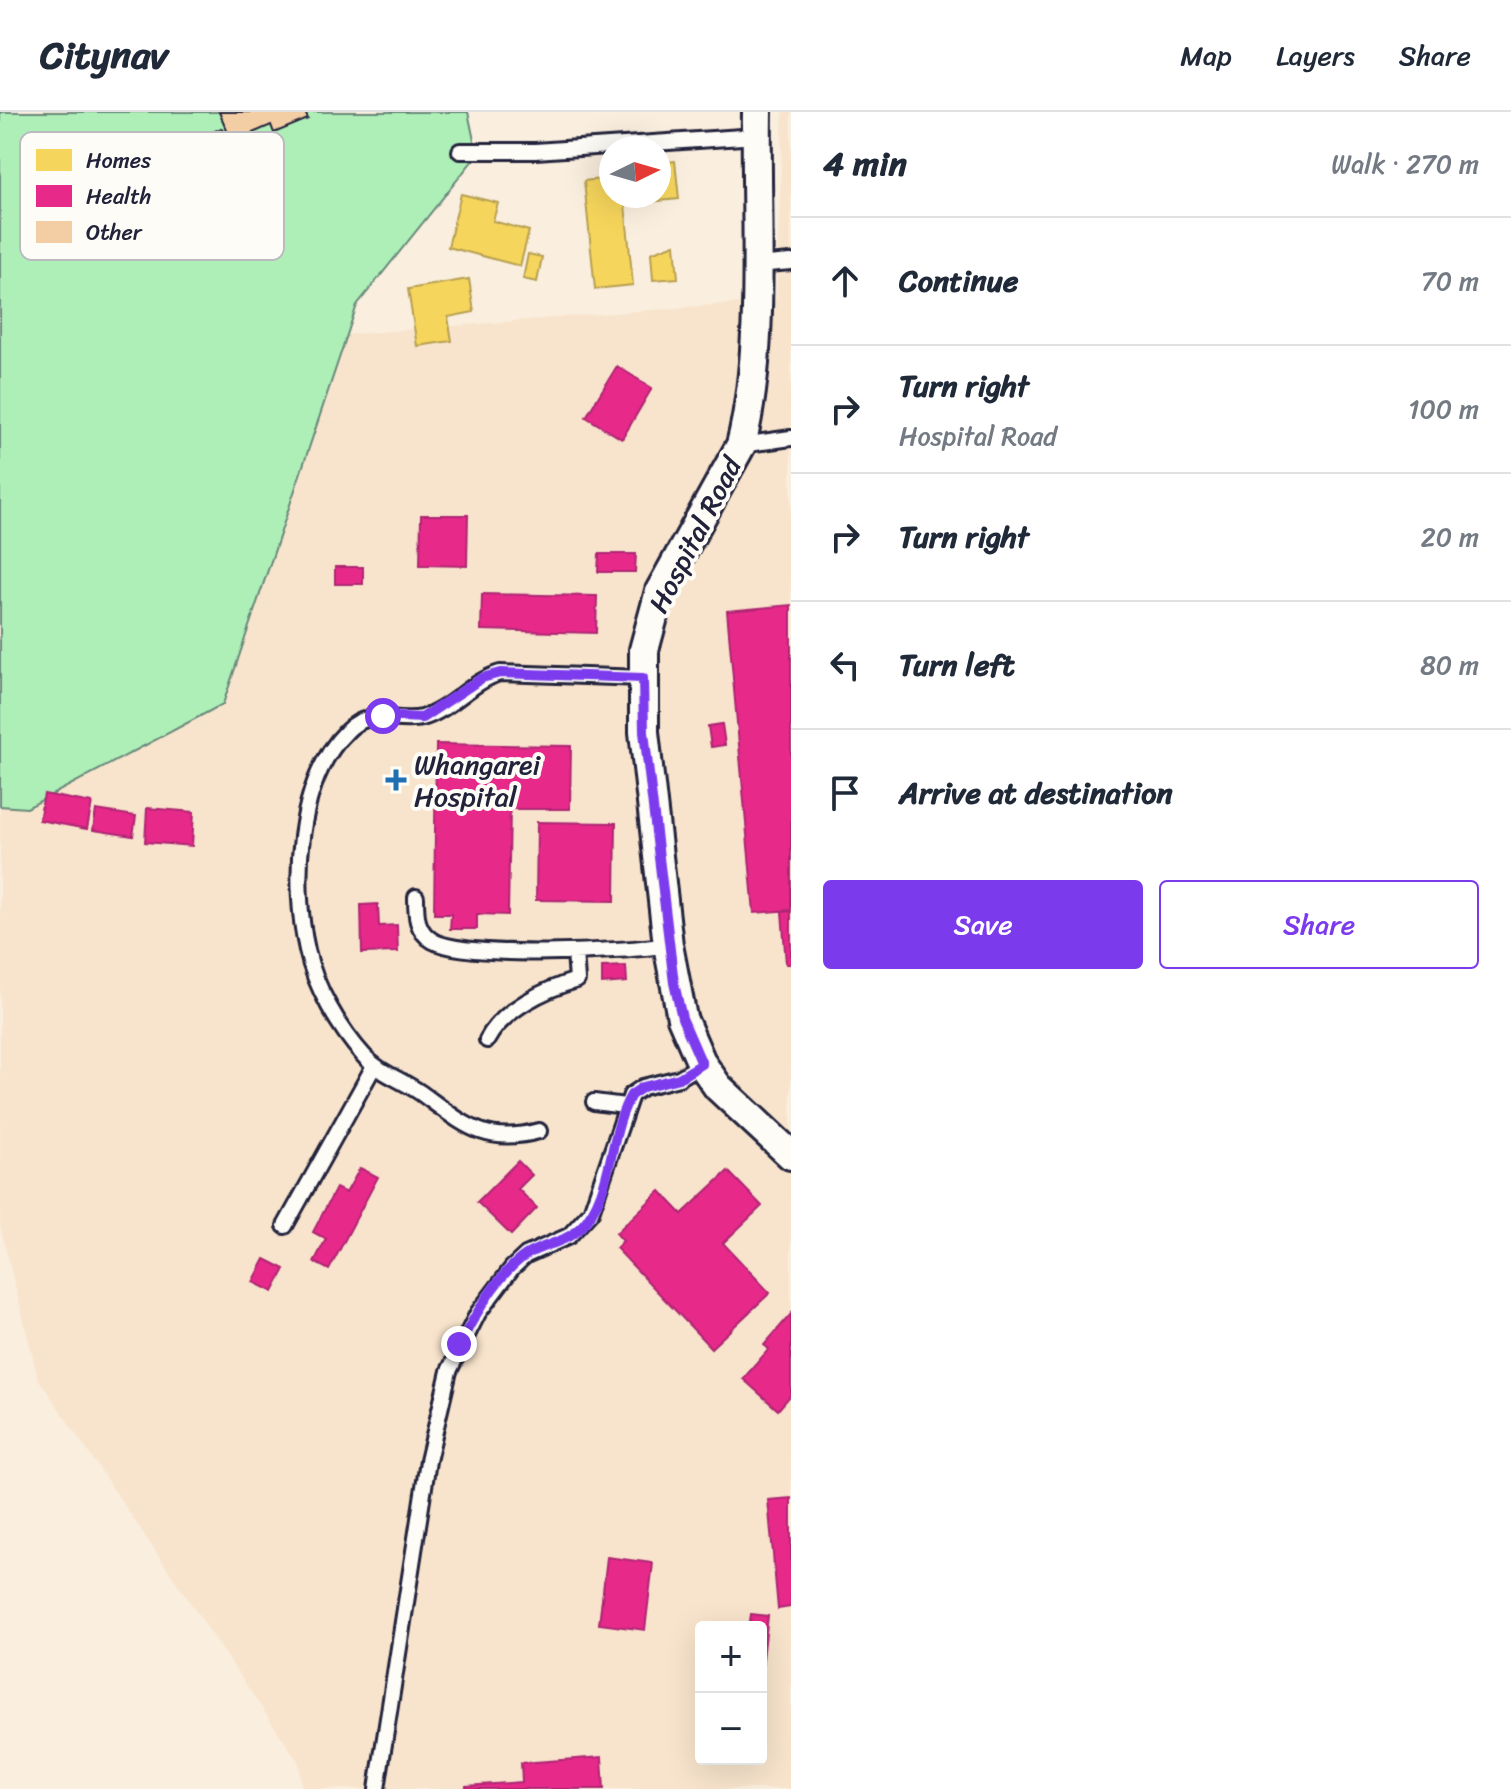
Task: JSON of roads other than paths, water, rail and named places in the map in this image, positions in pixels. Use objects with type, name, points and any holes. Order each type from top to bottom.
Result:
[{"type":"street","name":"Hospital Road","points":[[757,124],[752,379],[741,445],[660,591],[648,630],[643,678],[644,732],[668,945],[682,1018],[702,1064],[736,1107],[791,1155]]},
{"type":"lane","points":[[460,151],[535,151],[757,124]]},
{"type":"lane","points":[[755,265],[791,262]]},
{"type":"lane","points":[[741,445],[791,438]]},
{"type":"lane","points":[[539,1131],[502,1138],[456,1121],[404,1081],[374,1066],[329,1005],[307,952],[303,921],[302,853],[307,805],[319,771],[347,730],[367,718],[422,718],[482,678],[500,673],[643,678]]},
{"type":"lane","points":[[416,897],[417,920],[422,931],[447,946],[575,952],[668,945]]},
{"type":"lane","points":[[487,1040],[498,1023],[545,991],[577,980],[575,952]]},
{"type":"lane","points":[[377,1789],[428,1461],[449,1371],[478,1313],[512,1268],[526,1255],[569,1236],[591,1212],[615,1147],[625,1106],[639,1080],[679,1078],[702,1064]]},
{"type":"lane","points":[[285,1226],[374,1066]]},
{"type":"lane","points":[[594,1102],[625,1106]]},
{"type":"place","name":"Whangarei Hospital","points":[[396,780]]}]
